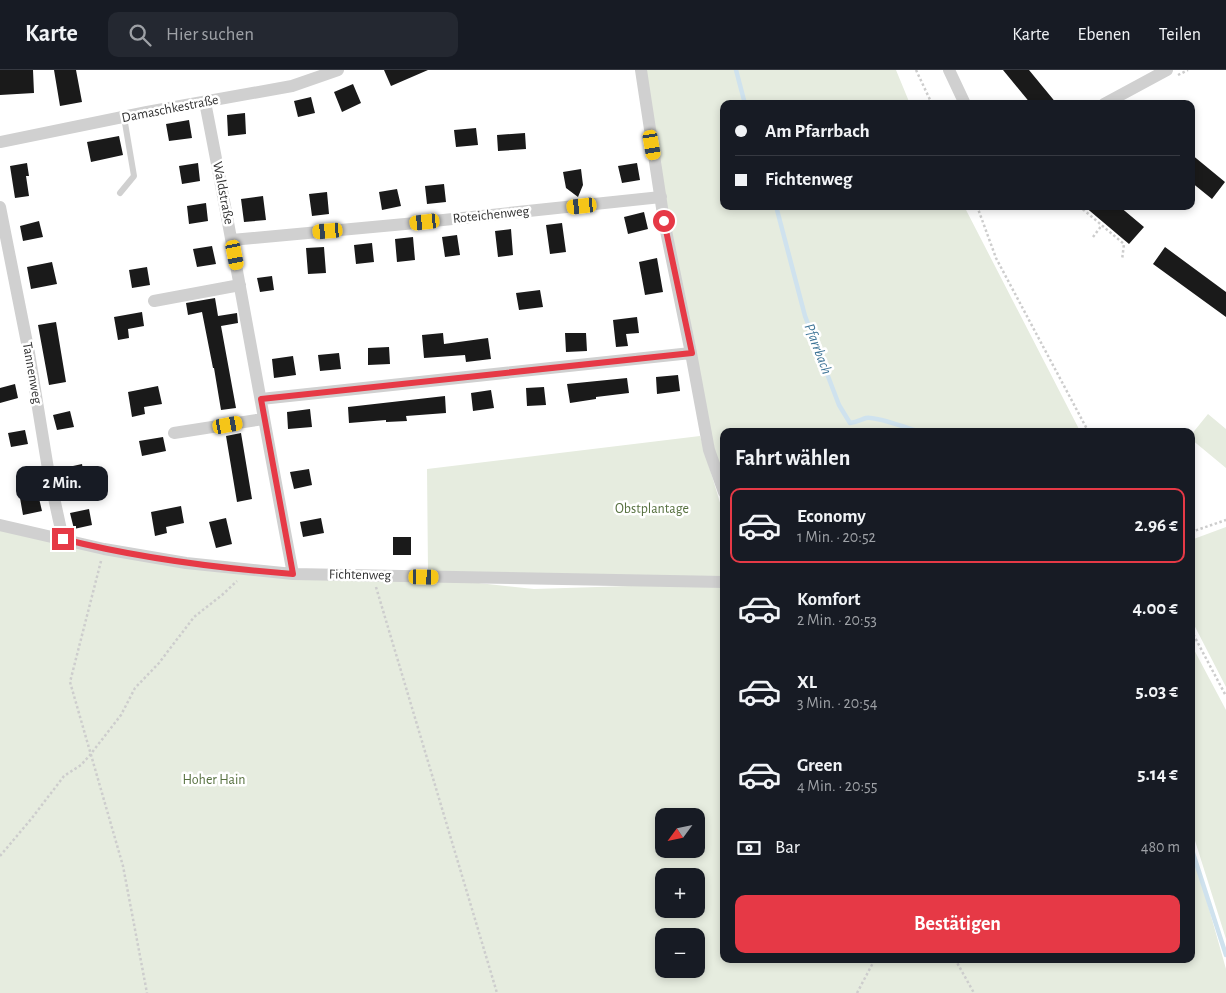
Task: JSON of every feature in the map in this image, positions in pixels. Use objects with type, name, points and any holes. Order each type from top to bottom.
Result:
[{"type":"street","name":"Damaschkestraße","points":[[0,142],[292,86],[338,70]]},
{"type":"street","points":[[640,70],[664,221],[692,353],[709,450],[720,481]]},
{"type":"street","points":[[948,70],[963,100]]},
{"type":"street","points":[[1111,100],[1167,70]]},
{"type":"street","name":"Waldstraße","points":[[205,102],[293,574]]},
{"type":"street","name":"Roteichenweg","points":[[232,240],[660,198]]},
{"type":"street","name":"Tannenweg","points":[[0,207],[29,353],[49,474],[63,539]]},
{"type":"street","points":[[154,300],[240,285]]},
{"type":"street","points":[[261,399],[692,353]]},
{"type":"street","points":[[174,434],[263,419]]},
{"type":"street","name":"Fichtenweg","points":[[0,525],[104,549],[248,570],[293,574],[720,582]]},
{"type":"lane","points":[[120,194],[134,176],[124,117]]},
{"type":"path","points":[[916,70],[930,100]]},
{"type":"path","points":[[979,210],[996,258],[1086,428]]},
{"type":"path","points":[[1084,210],[1124,244],[1122,260]]},
{"type":"path","points":[[1093,237],[1102,225]]},
{"type":"path","points":[[1195,531],[1226,520]]},
{"type":"path","points":[[104,549],[70,682],[123,866],[147,993]]},
{"type":"path","points":[[0,856],[64,776],[81,765],[90,755],[121,715],[134,688],[160,664],[194,617],[222,595],[248,570]]},
{"type":"path","points":[[372,575],[497,993]]},
{"type":"path","points":[[1195,638],[1226,696]]},
{"type":"path","points":[[857,993],[874,963]]},
{"type":"path","points":[[957,963],[974,993]]},
{"type":"green space","points":[[641,70],[896,70],[908,100],[720,100],[720,210],[966,210],[1078,428],[720,428],[720,485],[709,450]]},
{"type":"green space","points":[[1208,414],[1226,429],[1226,468],[1195,442],[1195,430]]},
{"type":"green space","name":"Obstplantage","points":[[700,436],[720,503],[720,578],[428,572],[427,469]]},
{"type":"green space","name":"Hoher Hain","points":[[0,527],[186,563],[424,577],[534,589],[720,583],[720,963],[1195,963],[1195,859],[1226,969],[1226,993],[0,993]]},
{"type":"green space","points":[[1226,527],[1226,687],[1195,627],[1195,539]]},
{"type":"green space","points":[[1195,652],[1226,710],[1226,939],[1195,841]]},
{"type":"building","points":[[0,70],[33,70],[34,93],[0,95]]},
{"type":"building","points":[[54,70],[76,70],[82,102],[60,106]]},
{"type":"building","points":[[384,70],[428,70],[391,86]]},
{"type":"building","points":[[1003,70],[1029,70],[1054,100],[1028,100]]},
{"type":"building","points":[[353,84],[361,103],[342,112],[334,92]]},
{"type":"building","points":[[311,97],[315,113],[298,117],[294,101]]},
{"type":"building","points":[[245,113],[246,134],[228,136],[227,115]]},
{"type":"building","points":[[189,120],[192,138],[169,141],[166,124]]},
{"type":"building","points":[[476,128],[478,145],[456,147],[454,130]]},
{"type":"building","points":[[525,133],[526,149],[498,151],[497,135]]},
{"type":"building","points":[[119,136],[123,155],[91,162],[87,142]]},
{"type":"building","points":[[1195,157],[1225,182],[1212,199],[1195,185]]},
{"type":"building","points":[[27,163],[29,176],[26,176],[29,196],[15,198],[10,166]]},
{"type":"building","points":[[198,163],[200,181],[182,184],[179,166]]},
{"type":"building","points":[[637,163],[640,180],[622,183],[618,166]]},
{"type":"building","points":[[581,169],[583,185],[578,197],[566,188],[563,172]]},
{"type":"building","points":[[444,184],[446,202],[427,204],[425,186]]},
{"type":"building","points":[[397,189],[401,206],[382,210],[379,192]]},
{"type":"building","points":[[327,192],[329,214],[312,216],[309,194]]},
{"type":"building","points":[[263,196],[266,220],[244,222],[241,199]]},
{"type":"building","points":[[206,203],[208,221],[189,224],[187,206]]},
{"type":"building","points":[[1089,210],[1124,210],[1144,227],[1129,244]]},
{"type":"building","points":[[644,212],[648,229],[628,234],[624,217]]},
{"type":"building","points":[[39,221],[43,237],[23,241],[20,226]]},
{"type":"building","points":[[562,223],[566,252],[550,254],[546,225]]},
{"type":"building","points":[[511,229],[513,255],[498,257],[495,231]]},
{"type":"building","points":[[457,235],[460,255],[445,257],[442,237]]},
{"type":"building","points":[[413,237],[415,260],[397,262],[395,239]]},
{"type":"building","points":[[372,243],[374,262],[356,264],[354,245]]},
{"type":"building","points":[[212,246],[216,264],[197,267],[193,249]]},
{"type":"building","points":[[324,247],[326,273],[308,274],[306,248]]},
{"type":"building","points":[[1165,247],[1226,292],[1226,317],[1153,264]]},
{"type":"building","points":[[657,258],[663,292],[645,295],[639,262]]},
{"type":"building","points":[[52,262],[57,284],[31,289],[27,267]]},
{"type":"building","points":[[147,267],[150,285],[132,288],[129,270]]},
{"type":"building","points":[[272,276],[274,290],[260,292],[257,278]]},
{"type":"building","points":[[540,290],[543,307],[519,310],[516,293]]},
{"type":"building","points":[[215,298],[218,316],[237,313],[238,323],[221,326],[236,408],[221,410],[202,312],[188,315],[186,303]]},
{"type":"building","points":[[142,312],[144,326],[128,329],[129,338],[118,340],[114,317]]},
{"type":"building","points":[[637,317],[639,333],[626,334],[628,346],[616,347],[613,320]]},
{"type":"building","points":[[56,322],[66,382],[49,385],[38,325]]},
{"type":"building","points":[[443,333],[444,344],[488,338],[491,359],[466,362],[465,355],[424,358],[422,335]]},
{"type":"building","points":[[565,333],[586,333],[587,351],[566,352]]},
{"type":"building","points":[[389,347],[390,364],[368,365],[368,348]]},
{"type":"building","points":[[339,353],[341,369],[320,371],[318,355]]},
{"type":"building","points":[[293,356],[296,375],[274,378],[272,359]]},
{"type":"building","points":[[678,375],[680,391],[657,394],[656,377]]},
{"type":"building","points":[[627,378],[629,393],[596,397],[596,399],[570,403],[567,384]]},
{"type":"building","points":[[15,384],[18,398],[0,403],[0,388]]},
{"type":"building","points":[[158,386],[162,404],[144,407],[145,414],[132,417],[128,392]]},
{"type":"building","points":[[544,387],[546,405],[527,406],[526,388]]},
{"type":"building","points":[[491,390],[494,408],[473,411],[471,393]]},
{"type":"building","points":[[445,396],[446,413],[406,416],[407,421],[386,422],[386,420],[349,423],[348,407]]},
{"type":"building","points":[[310,409],[312,427],[288,429],[287,412]]},
{"type":"building","points":[[70,411],[74,427],[57,430],[53,415]]},
{"type":"building","points":[[25,430],[28,444],[11,447],[8,433]]},
{"type":"building","points":[[241,433],[252,499],[237,502],[226,436]]},
{"type":"building","points":[[163,437],[166,451],[142,456],[139,441]]},
{"type":"building","points":[[82,464],[85,481],[67,484],[64,468]]},
{"type":"building","points":[[309,469],[312,485],[294,489],[290,472]]},
{"type":"building","points":[[38,494],[42,511],[23,515],[20,498]]},
{"type":"building","points":[[181,506],[184,523],[166,527],[167,533],[155,536],[151,512]]},
{"type":"building","points":[[89,509],[92,525],[74,529],[70,513]]},
{"type":"building","points":[[226,518],[232,544],[216,548],[209,522]]},
{"type":"building","points":[[321,518],[324,533],[303,537],[300,522]]},
{"type":"building","points":[[393,537],[411,537],[411,555],[393,555]]},
{"type":"waterway","name":"Pfarrbach","points":[[736,70],[744,100]]},
{"type":"waterway","name":"Pfarrbach","points":[[777,210],[805,316],[839,405],[850,423],[870,418],[908,428]]},
{"type":"waterway","name":"Pfarrbach","points":[[1195,859],[1226,955]]},
{"type":"route","points":[[63,539],[104,549],[186,562],[293,574],[263,419],[261,399],[692,353],[664,221]]}]
